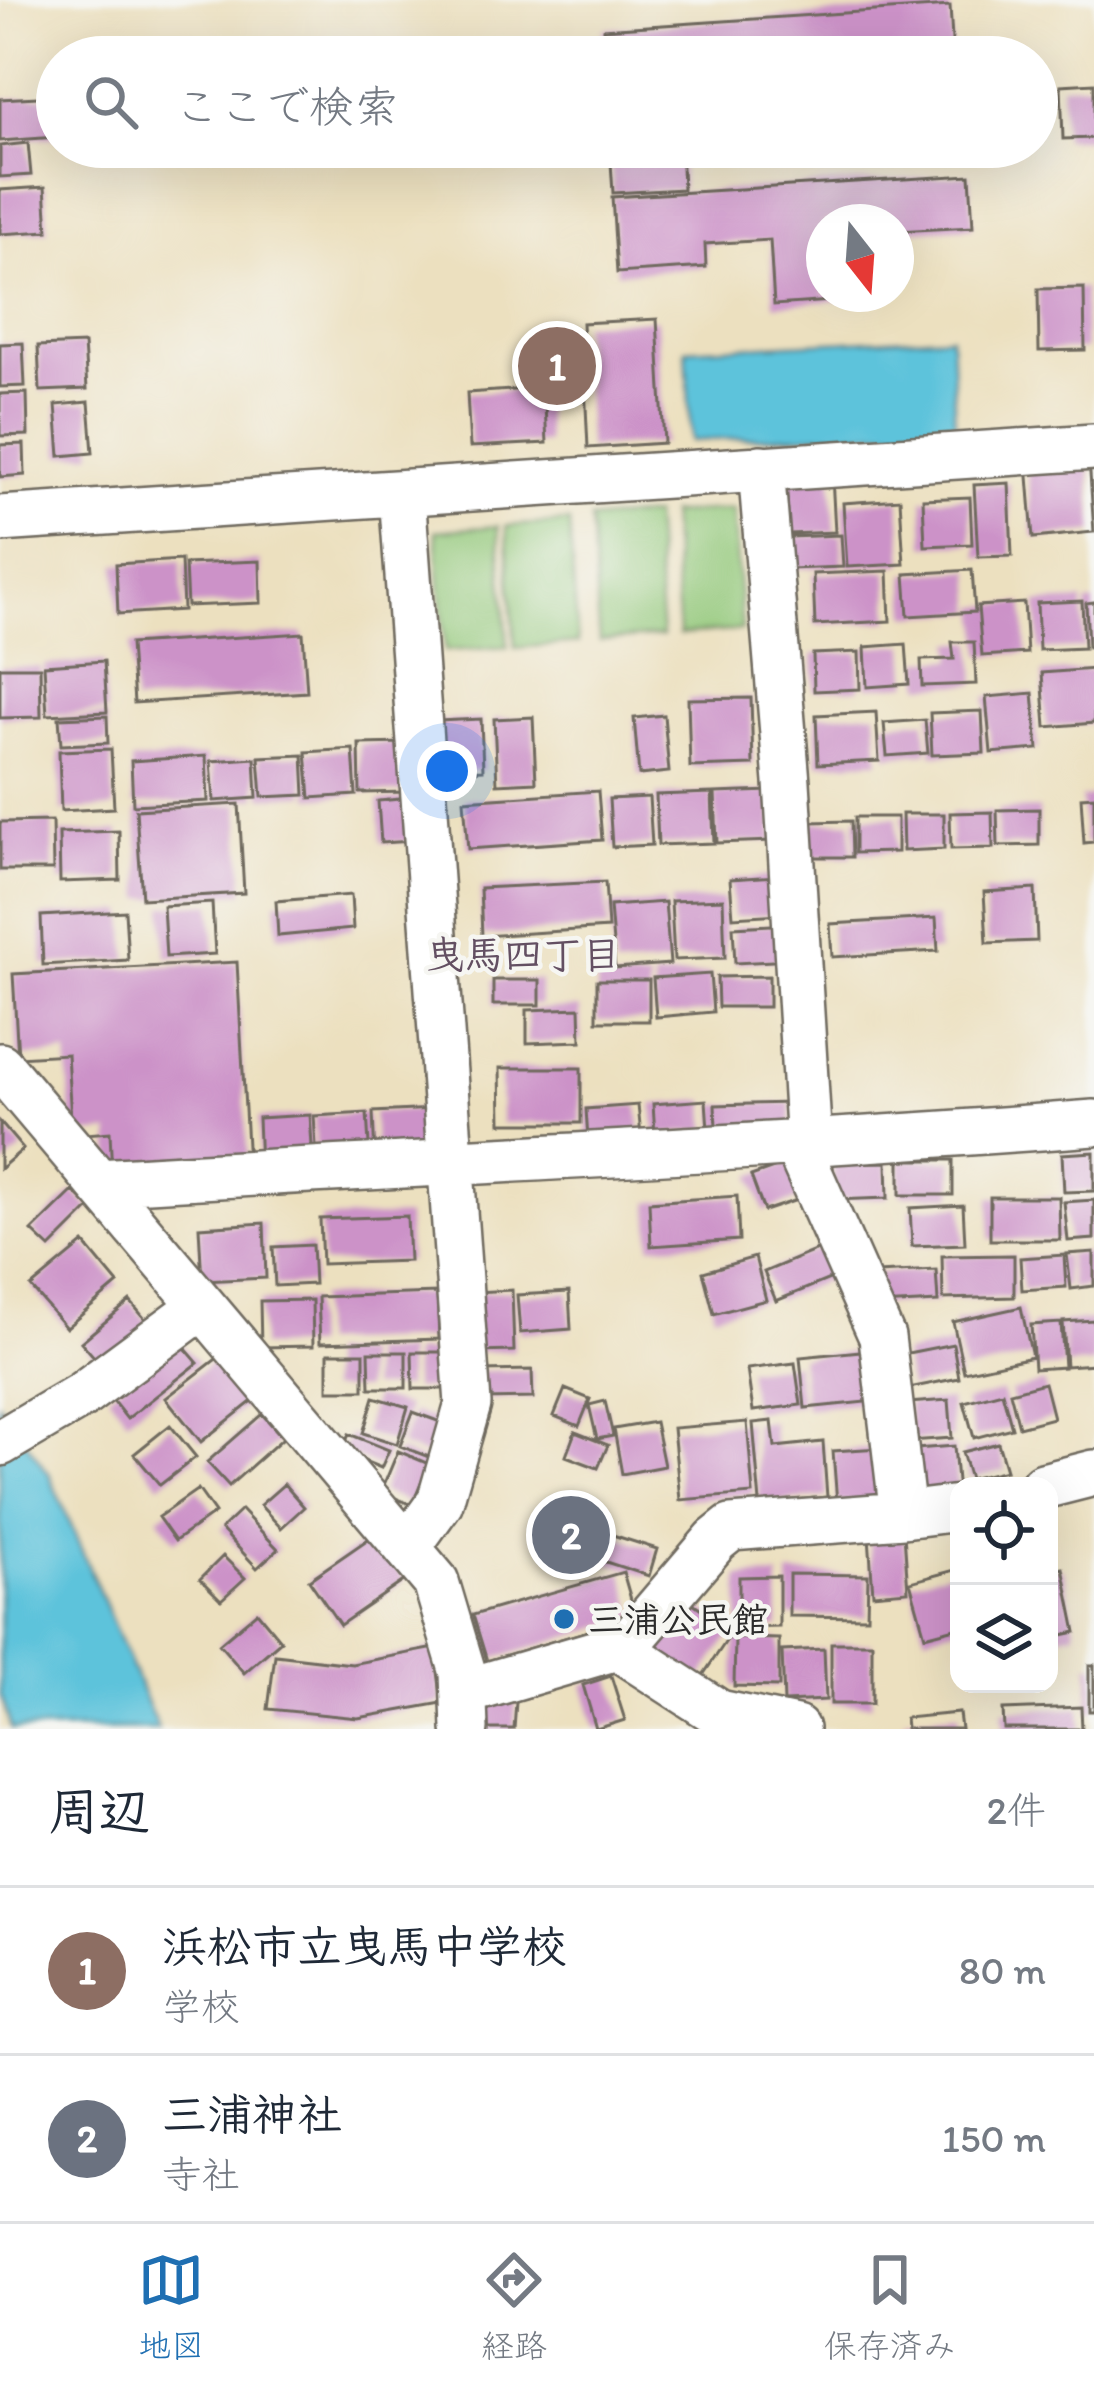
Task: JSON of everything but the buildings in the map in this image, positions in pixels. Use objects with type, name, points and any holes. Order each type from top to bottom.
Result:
[{"type":"street","points":[[0,518],[1094,447]]},
{"type":"street","points":[[761,468],[788,782],[803,1145],[882,1337],[903,1515]]},
{"type":"street","points":[[402,494],[468,1404],[440,1502],[407,1548]]},
{"type":"street","points":[[0,1066],[436,1582],[465,1710],[611,1646],[624,1648],[719,1713],[796,1729]]},
{"type":"street","points":[[98,1182],[803,1145],[1094,1123]]},
{"type":"street","points":[[0,1443],[82,1395],[201,1307]]},
{"type":"street","points":[[1058,1482],[1094,1473]]},
{"type":"street","points":[[624,1648],[730,1528],[950,1509]]},
{"type":"green space","points":[[733,509],[742,630],[679,635],[670,514]]},
{"type":"green space","points":[[653,515],[662,636],[600,641],[590,520]]},
{"type":"green space","points":[[569,522],[578,643],[515,648],[506,526]]},
{"type":"green space","points":[[498,526],[508,647],[445,651],[436,531]]},
{"type":"water","points":[[951,336],[955,428],[691,441],[686,349]]},
{"type":"water","points":[[0,1405],[49,1474],[158,1729],[11,1729],[0,1692]]},
{"type":"place","name":"浜松市立曳馬中学校","points":[[557,366]]},
{"type":"place","name":"三浦神社","points":[[571,1535]]},
{"type":"place","name":"三浦公民館","points":[[564,1619]]},
{"type":"district","name":"曳馬四丁目","points":[[523,954]]}]
